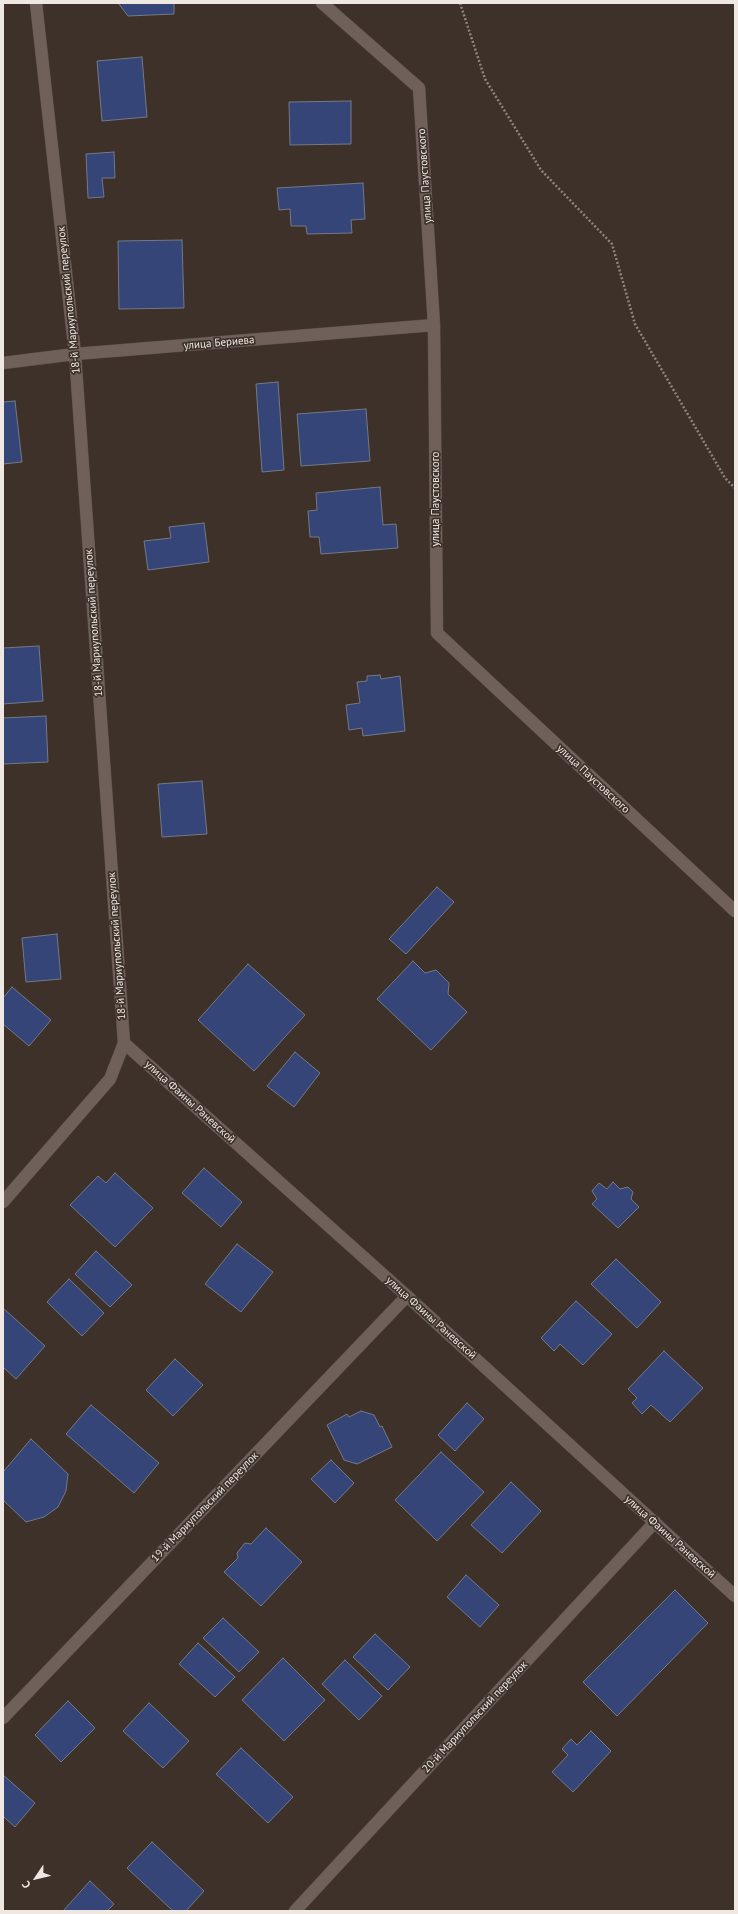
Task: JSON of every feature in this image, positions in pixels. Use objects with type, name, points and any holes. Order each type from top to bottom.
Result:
[{"type":"street","name":"18-й Мариупольский переулок","points":[[3,1202],[110,1079],[124,1043],[75,354],[36,3]]},
{"type":"street","name":"улица Паустовского","points":[[322,3],[419,88],[434,324],[437,634],[735,911]]},
{"type":"street","name":"улица Бериева","points":[[3,363],[75,354],[434,324]]},
{"type":"street","name":"улица Фаины Раневской","points":[[124,1043],[408,1296],[735,1596]]},
{"type":"street","name":"19-й Мариупольский переулок","points":[[3,1718],[408,1296]]},
{"type":"street","name":"20-й Мариупольский переулок","points":[[295,1911],[654,1522]]},
{"type":"path","points":[[460,3],[485,79],[541,170],[612,244],[634,324],[725,478],[735,488]]},
{"type":"building","points":[[118,3],[174,3],[174,14],[128,16]]},
{"type":"building","points":[[142,57],[147,117],[102,121],[97,61]]},
{"type":"building","points":[[351,101],[351,144],[290,145],[289,102]]},
{"type":"building","points":[[114,152],[115,178],[102,178],[104,197],[88,198],[86,154]]},
{"type":"building","points":[[363,183],[365,219],[351,220],[352,233],[307,234],[306,226],[291,226],[290,209],[279,210],[277,188]]},
{"type":"building","points":[[182,240],[184,308],[119,309],[118,241]]},
{"type":"building","points":[[278,382],[284,470],[262,472],[256,384]]},
{"type":"building","points":[[15,401],[22,462],[3,464],[3,402]]},
{"type":"building","points":[[366,409],[370,461],[301,466],[297,414]]},
{"type":"building","points":[[380,487],[383,525],[396,524],[398,548],[321,554],[319,537],[310,537],[308,511],[317,510],[316,493]]},
{"type":"building","points":[[204,523],[209,562],[148,570],[144,541],[171,538],[169,527]]},
{"type":"building","points":[[39,646],[43,701],[3,704],[3,648]]},
{"type":"building","points":[[380,675],[381,679],[400,676],[405,731],[363,736],[362,728],[349,730],[346,705],[360,703],[357,682],[367,681],[367,676]]},
{"type":"building","points":[[46,716],[48,762],[3,764],[3,718]]},
{"type":"building","points":[[202,781],[207,834],[162,837],[158,784]]},
{"type":"building","points":[[437,887],[454,902],[406,954],[389,939]]},
{"type":"building","points":[[57,934],[61,979],[26,982],[22,938]]},
{"type":"building","points":[[413,961],[425,973],[436,970],[449,983],[448,994],[467,1012],[431,1050],[377,999]]},
{"type":"building","points":[[248,964],[305,1015],[254,1071],[198,1020]]},
{"type":"building","points":[[12,987],[51,1020],[29,1046],[3,1024],[3,998]]},
{"type":"building","points":[[295,1052],[320,1073],[294,1107],[267,1086]]},
{"type":"building","points":[[204,1168],[242,1202],[221,1227],[182,1193]]},
{"type":"building","points":[[115,1173],[153,1208],[115,1247],[70,1205],[98,1176],[106,1183]]},
{"type":"building","points":[[613,1182],[620,1189],[628,1187],[633,1192],[631,1199],[639,1207],[618,1228],[592,1204],[597,1199],[592,1191],[599,1183],[607,1189]]},
{"type":"building","points":[[237,1244],[273,1272],[241,1312],[205,1284]]},
{"type":"building","points":[[96,1251],[132,1285],[110,1307],[75,1274]]},
{"type":"building","points":[[616,1259],[661,1302],[637,1328],[591,1284]]},
{"type":"building","points":[[69,1279],[104,1313],[82,1336],[47,1302]]},
{"type":"building","points":[[576,1301],[612,1334],[583,1365],[560,1344],[554,1351],[541,1338]]},
{"type":"building","points":[[3,1308],[45,1346],[16,1379],[3,1367]]},
{"type":"building","points":[[664,1351],[703,1388],[670,1422],[651,1405],[642,1414],[632,1403],[637,1398],[628,1389]]},
{"type":"building","points":[[175,1359],[203,1385],[173,1416],[146,1390]]},
{"type":"building","points":[[467,1403],[484,1419],[455,1451],[438,1435]]},
{"type":"building","points":[[91,1405],[159,1463],[134,1493],[66,1434]]},
{"type":"building","points":[[361,1411],[374,1415],[380,1427],[382,1426],[392,1447],[357,1464],[344,1460],[327,1425],[347,1414],[349,1417]]},
{"type":"building","points":[[31,1439],[68,1474],[66,1491],[58,1507],[44,1517],[26,1522],[3,1500],[3,1472]]},
{"type":"building","points":[[441,1452],[484,1492],[437,1541],[395,1500]]},
{"type":"building","points":[[331,1460],[354,1483],[335,1503],[311,1479]]},
{"type":"building","points":[[511,1482],[541,1511],[502,1553],[471,1525]]},
{"type":"building","points":[[266,1528],[302,1562],[261,1606],[224,1572],[238,1558],[237,1553],[245,1543],[251,1544]]},
{"type":"building","points":[[466,1575],[499,1605],[480,1627],[447,1597]]},
{"type":"building","points":[[675,1590],[708,1623],[617,1716],[583,1682]]},
{"type":"building","points":[[223,1618],[259,1652],[239,1672],[203,1638]]},
{"type":"building","points":[[375,1634],[410,1667],[388,1690],[353,1657]]},
{"type":"building","points":[[198,1643],[235,1677],[215,1697],[179,1664]]},
{"type":"building","points":[[283,1658],[325,1700],[284,1741],[242,1700]]},
{"type":"building","points":[[345,1660],[382,1696],[359,1720],[322,1684]]},
{"type":"building","points":[[68,1701],[95,1728],[61,1762],[35,1735]]},
{"type":"building","points":[[149,1703],[189,1741],[163,1768],[123,1731]]},
{"type":"building","points":[[591,1731],[611,1751],[573,1792],[552,1772],[568,1755],[562,1749],[571,1739],[577,1745]]},
{"type":"building","points":[[241,1748],[293,1797],[268,1823],[216,1774]]},
{"type":"building","points":[[3,1775],[35,1803],[15,1827],[3,1816]]},
{"type":"building","points":[[152,1842],[204,1891],[186,1911],[173,1911],[127,1868]]},
{"type":"building","points":[[90,1881],[114,1904],[107,1911],[63,1911]]}]
